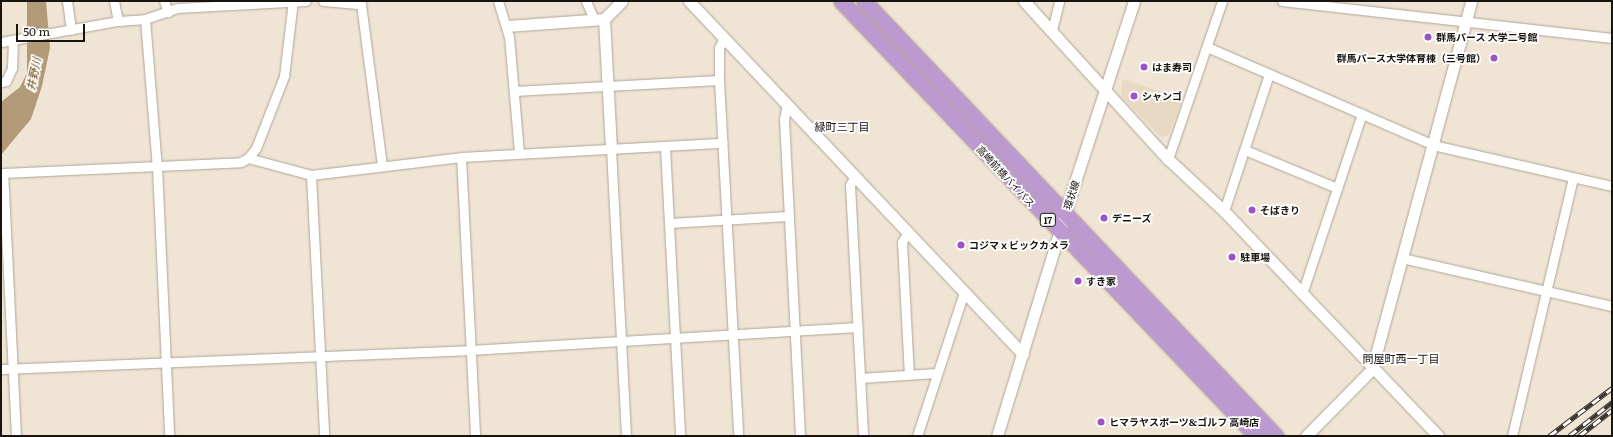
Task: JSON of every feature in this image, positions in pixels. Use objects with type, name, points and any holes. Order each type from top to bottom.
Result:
[{"type":"highway","name":"高崎前橋バイパス","points":[[841,1],[1256,436]]},
{"type":"highway","name":"高崎前橋バイパス","points":[[864,1],[1066,211],[1276,436]]},
{"type":"street","points":[[66,31],[67,1]]},
{"type":"street","points":[[114,1],[118,21]]},
{"type":"street","points":[[164,1],[168,12]]},
{"type":"street","points":[[16,436],[3,172],[157,167],[241,162],[248,158],[256,148],[284,76],[293,1]]},
{"type":"street","points":[[1,42],[118,21],[145,19],[177,8],[306,1]]},
{"type":"street","points":[[323,1],[364,2],[382,165]]},
{"type":"street","points":[[498,1],[507,26],[519,153]]},
{"type":"street","points":[[586,1],[599,19],[608,86],[626,436]]},
{"type":"street","points":[[507,26],[599,19],[622,1]]},
{"type":"street","points":[[689,1],[1023,354]]},
{"type":"street","points":[[1024,1],[1168,159],[1224,211],[1372,369],[1438,436]]},
{"type":"street","points":[[1052,30],[1059,1]]},
{"type":"street","name":"環状線","points":[[997,436],[1066,211],[1106,92],[1134,1]]},
{"type":"street","points":[[1168,159],[1222,1]]},
{"type":"street","points":[[1282,1],[1612,38]]},
{"type":"street","points":[[1306,436],[1372,369],[1471,1]]},
{"type":"street","points":[[145,19],[157,167],[169,436]]},
{"type":"street","points":[[724,38],[719,48],[719,80],[738,436]]},
{"type":"street","points":[[1,82],[6,81],[12,68],[17,40]]},
{"type":"street","points":[[1207,47],[1433,145],[1612,186]]},
{"type":"street","points":[[1224,211],[1269,74]]},
{"type":"street","points":[[514,91],[719,80]]},
{"type":"street","points":[[787,104],[784,119],[800,436]]},
{"type":"street","points":[[1302,294],[1362,114]]},
{"type":"street","points":[[248,158],[311,175],[382,165],[461,157],[723,143]]},
{"type":"street","points":[[665,147],[680,436]]},
{"type":"street","points":[[1245,150],[1337,188]]},
{"type":"street","points":[[461,157],[474,436]]},
{"type":"street","points":[[311,175],[324,436]]},
{"type":"street","points":[[855,176],[850,185],[863,436]]},
{"type":"street","points":[[1512,436],[1546,289],[1574,178]]},
{"type":"street","points":[[669,223],[788,216]]},
{"type":"street","points":[[908,232],[902,242],[909,374]]},
{"type":"street","points":[[1402,258],[1546,289],[1612,306]]},
{"type":"street","points":[[917,436],[936,373],[964,292]]},
{"type":"street","points":[[1,369],[320,354],[470,350],[857,327]]},
{"type":"street","points":[[860,378],[936,373]]},
{"type":"shaded area","points":[[1123,79],[1182,99],[1169,135],[1161,137],[1122,97],[1121,87]]},
{"type":"water","name":"井野川","points":[[27,1],[46,1],[50,48],[42,86],[31,119],[1,155],[1,102],[20,87],[27,73]]},
{"type":"railway","points":[[1549,436],[1612,388]]},
{"type":"railway","points":[[1569,436],[1612,402]]},
{"type":"railway","points":[[1579,436],[1612,410]]},
{"type":"place","name":"群馬パース 大学二号館","points":[[1428,37]]},
{"type":"place","name":"群馬パース大学体育棟（三号館）","points":[[1494,58]]},
{"type":"place","name":"はま寿司","points":[[1144,67]]},
{"type":"place","name":"シャンゴ","points":[[1134,96]]},
{"type":"place","name":"そばきり","points":[[1252,210]]},
{"type":"place","name":"デニーズ","points":[[1104,218]]},
{"type":"place","name":"コジマｘビックカメラ","points":[[961,245]]},
{"type":"place","name":"駐車場","points":[[1232,257]]},
{"type":"place","name":"すき家","points":[[1078,281]]},
{"type":"place","name":"ヒマラヤスポーツ&ゴルフ 高崎店","points":[[1101,422]]},
{"type":"district","name":"緑町三丁目","points":[[842,126]]},
{"type":"district","name":"問屋町西一丁目","points":[[1401,358]]}]
